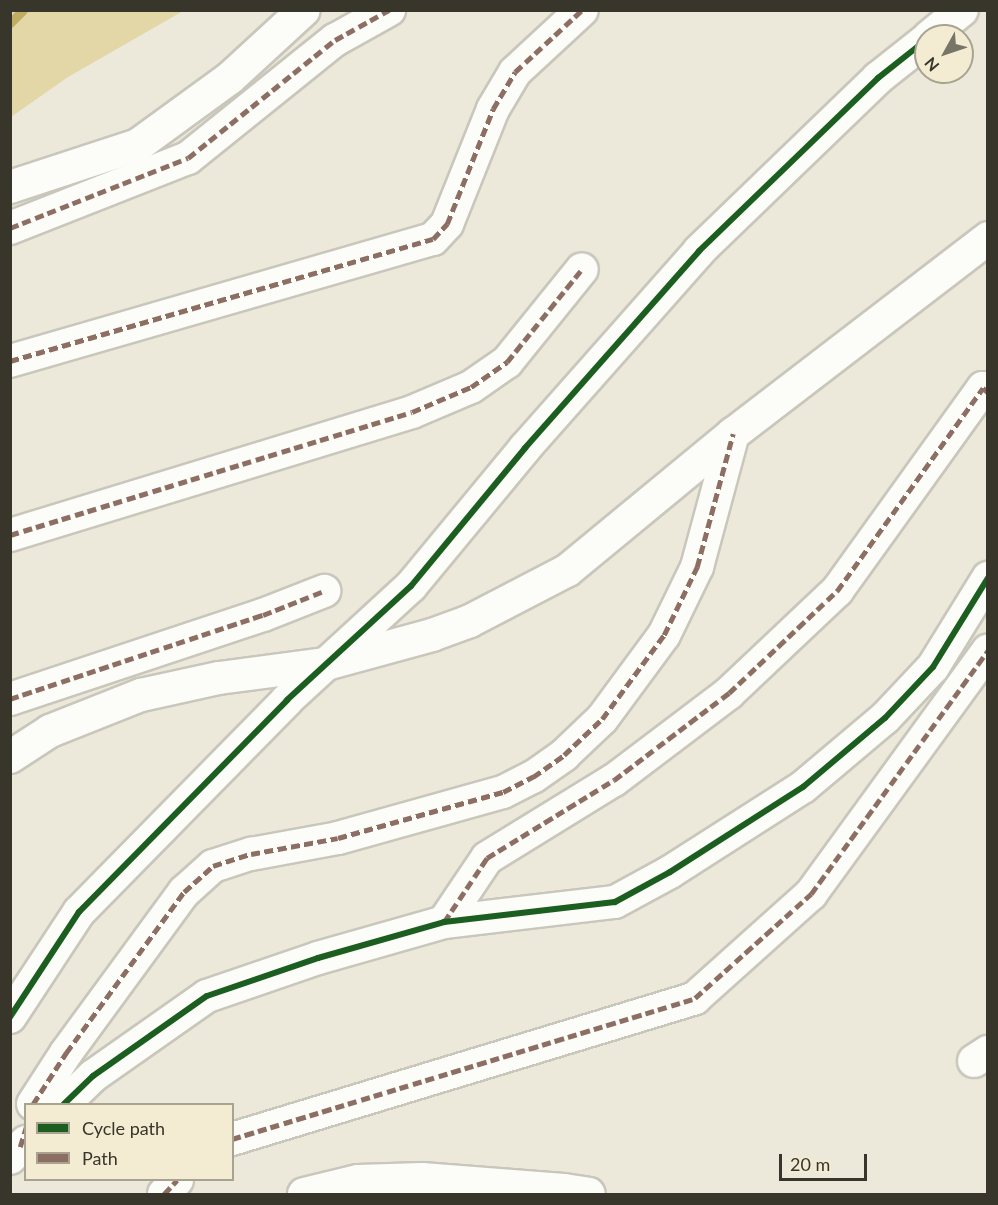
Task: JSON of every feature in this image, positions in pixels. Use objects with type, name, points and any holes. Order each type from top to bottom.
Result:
[{"type":"street","points":[[10,187],[138,145],[230,78],[304,10]]},
{"type":"street","points":[[10,228],[188,158],[335,40],[389,10]]},
{"type":"street","points":[[10,361],[433,240],[447,224],[492,109],[515,72],[582,10]]},
{"type":"street","points":[[945,24],[962,10]]},
{"type":"street","points":[[10,1017],[79,912],[173,814],[326,664],[411,586],[525,448],[699,252],[878,78],[914,50]]},
{"type":"street","points":[[10,757],[50,731],[141,695],[219,678],[326,664],[432,635],[470,621],[568,570],[733,434],[987,238]]},
{"type":"street","points":[[10,535],[412,412],[471,387],[507,362],[582,269]]},
{"type":"street","points":[[444,922],[487,858],[614,780],[729,693],[837,591],[983,388],[987,392]]},
{"type":"street","points":[[34,1103],[66,1053],[184,892],[213,866],[251,854],[339,838],[503,792],[549,766],[602,719],[664,635],[697,567],[733,434]]},
{"type":"street","points":[[65,1103],[93,1076],[207,996],[318,957],[444,922],[615,902],[670,872],[803,787],[885,718],[933,667],[987,578]]},
{"type":"street","points":[[10,699],[263,615],[324,591]]},
{"type":"street","points":[[234,1138],[695,998],[811,894],[987,650]]},
{"type":"street","points":[[304,1194],[358,1181],[422,1179],[590,1194]]},
{"type":"street","points":[[164,1194],[175,1181]]},
{"type":"shaded area","points":[[11,10],[183,11],[68,77],[11,117]]},
{"type":"waterway","points":[[10,23],[23,10]]},
{"type":"marked path","points":[[10,228],[188,158],[335,40],[389,10]]},
{"type":"marked path","points":[[10,361],[433,239],[447,224],[493,109],[515,72],[582,10]]},
{"type":"marked path","points":[[10,535],[412,412],[471,387],[507,362],[582,269]]},
{"type":"marked path","points":[[444,922],[487,858],[614,780],[729,693],[837,591],[983,388],[988,392]]},
{"type":"marked path","points":[[34,1103],[66,1053],[184,892],[213,866],[251,854],[338,838],[503,792],[533,777],[564,755],[602,719],[664,635],[697,567],[733,434]]},
{"type":"marked path","points":[[10,699],[263,615],[324,591]]},
{"type":"marked path","points":[[234,1138],[695,998],[811,894],[988,650]]},
{"type":"marked path","points":[[20,1147],[24,1134]]},
{"type":"marked path","points":[[164,1194],[176,1181]]},
{"type":"cycle path","points":[[10,1017],[79,912],[287,700],[411,586],[525,448],[699,251],[878,78],[914,50]]},
{"type":"cycle path","points":[[65,1103],[93,1076],[207,996],[318,958],[444,922],[615,902],[670,872],[803,787],[885,718],[933,667],[988,578]]}]
